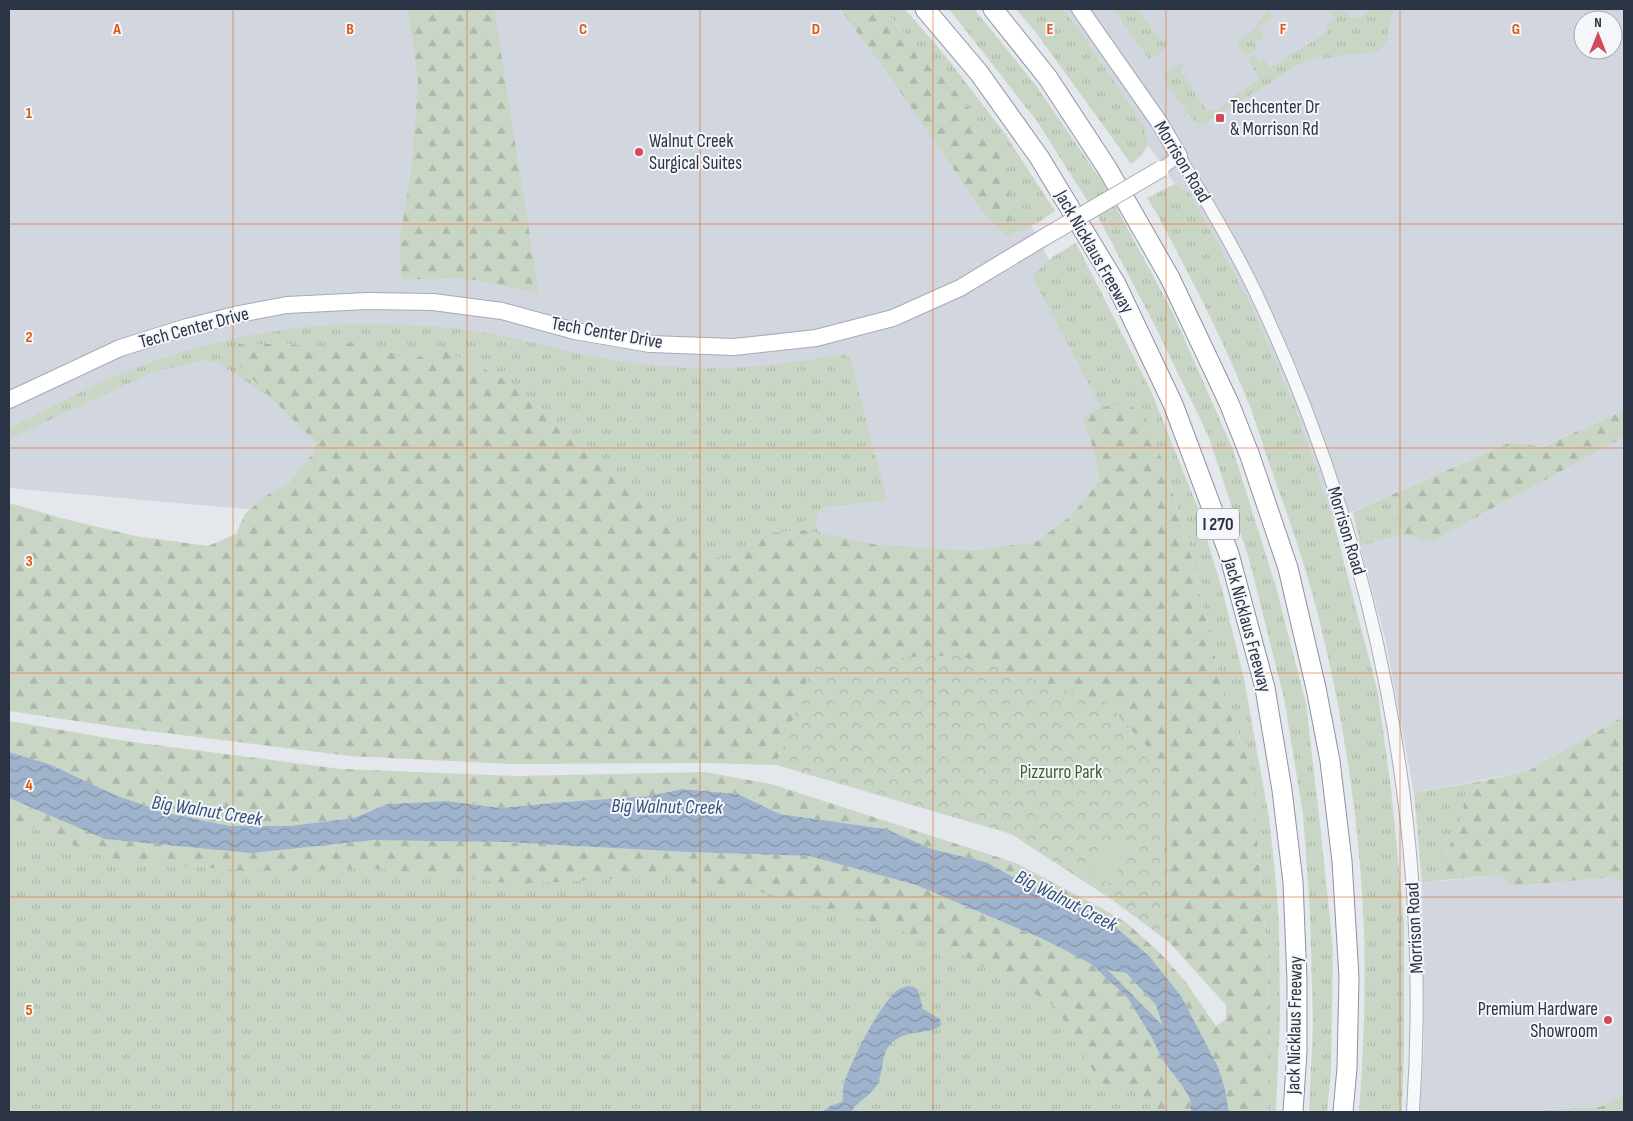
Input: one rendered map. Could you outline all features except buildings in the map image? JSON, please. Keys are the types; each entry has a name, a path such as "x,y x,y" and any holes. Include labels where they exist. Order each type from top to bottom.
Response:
{"highway":[{"name":"Jack Nicklaus Freeway","path":"925,9 979,74 1039,157 1116,284 1173,404 1229,554 1265,688 1282,790 1293,882 1297,980 1297,1051 1294,1112"},
{"name":"I 270","path":"993,9 1048,78 1107,168 1170,278 1229,403 1250,456 1288,568 1316,688 1328,752 1342,861 1350,977 1347,1068 1343,1112"}],"main road":[{"name":"Morrison Road","path":"1080,9 1159,122 1179,156"},
{"name":"Tech Center Drive","path":"9,400 120,348 195,325 287,305 367,301 433,302 502,312 575,330 650,344 734,347 816,338 893,318 960,288 1161,169"}],"street":[{"name":"Tech Center Drive","path":"1161,169 1179,156"},
{"name":"Morrison Road","path":"1179,156 1228,240 1286,362 1326,465 1346,524 1370,612 1387,687 1406,804 1414,898 1418,978 1417,1058 1413,1112"}],"shaded area":[{"path":"9,9 869,9 1003,172 1112,380 1180,592 9,488"},
{"path":"1062,9 1624,9 1624,410 1541,447 1511,442 1333,520 1297,412 1252,307 1190,193 1175,184 1148,145 1145,128 1078,28"},
{"path":"1624,437 1624,716 1528,771 1414,793 1385,637 1360,546 1402,534 1431,542"},
{"path":"1500,875 1511,886 1616,877 1624,886 1624,1095 1600,1107 1502,1112 1420,1112 1424,1046 1422,883"}],"green space":[{"path":"408,9 494,9 539,294 477,280 448,277 440,279 401,279 400,237 411,172 418,81"},
{"path":"840,9 883,9 958,94 999,150 1009,173 1010,225 1001,230 985,215 887,72"},
{"path":"883,9 905,9 943,53 1003,131 1055,211 1037,223 1008,236 1001,230 1010,225 1009,197 999,150 958,94"},
{"path":"949,9 974,9 1034,83 1102,181 1173,313 1233,450 1276,587 1306,704 1333,949 1331,1071 1327,1112 1309,1112 1313,1025 1310,912 1303,814 1284,698 1249,559 1208,435 1157,330 1101,222 1036,120"},
{"path":"1016,9 1062,9 1078,28 1145,128 1148,145 1141,156 1131,164 1037,34"},
{"path":"1113,9 1138,9 1161,41 1166,38 1169,41 1158,54 1149,59"},
{"path":"1268,9 1273,17 1258,27 1264,37 1254,43 1257,49 1246,56 1237,42 1253,31"},
{"path":"1328,9 1344,9 1351,19 1360,17 1372,9 1393,9 1387,41 1378,51 1372,53 1346,54 1324,59 1322,55 1296,66 1204,124 1195,122 1163,78 1166,73 1185,61 1186,65 1180,69 1207,112 1213,109 1216,110 1227,103 1229,99 1260,79 1247,59 1255,54 1260,61 1264,59 1270,68 1328,32 1325,25 1334,19"},
{"path":"1175,184 1190,193 1252,307 1297,412 1333,520 1378,693 1392,797 1404,924 1402,1112 1359,1112 1363,1054 1363,907 1354,808 1338,703 1323,634 1309,583 1294,533 1249,404 1206,308 1147,198"},
{"path":"1076,243 1151,391 1197,506 1222,589 1244,679 1269,818 1276,882 1279,928 1280,1016 1276,1112 1266,1112 1270,1034 1267,952 1251,769 1226,704 1187,538 1163,462 1127,404 1101,407 1032,276 1054,256"},
{"path":"348,324 415,325 464,330 500,335 615,360 687,368 766,365 845,353 847,358 850,357 887,500 824,507 818,513 816,527 821,534 803,530 762,534 728,565 610,470 555,420 499,376 441,349 410,360 358,340 331,350 289,344 238,364 274,400 218,363 205,360 151,373 9,439 9,428 77,394 141,366 185,351 276,331"},
{"path":"358,340 410,360 441,349 499,376 555,420 610,470 728,565 762,534 803,530 878,545 974,551 1036,542 1072,515 1100,480 1091,441 1082,418 1101,407 1127,404 1144,414 1163,462 1187,538 1226,704 1251,769 1267,952 1270,1034 1266,1112 1229,1112 1225,1089 1121,932 1102,915 1032,887 986,862 932,849 886,829 780,814 738,794 682,789 650,796 501,808 447,801 387,804 354,818 289,826 230,826 167,813 115,795 9,752 9,721 132,742 341,769 518,776 705,772 771,784 1016,863 1127,923 1161,954 1185,981 1216,1026 1226,1019 1226,1005 1170,943 1162,764 815,662 776,765 709,763 511,764 350,756 117,727 9,711 9,503 135,536 208,546 236,534 245,514 266,496 289,483 315,451 315,442 238,364 238,344 289,344 331,350"},
{"path":"1624,410 1624,437 1431,542 1402,534 1391,495 1511,442 1542,447"},
{"path":"1391,495 1402,534 1360,546 1353,512"},
{"name":"Pizzurro Park","path":"957,655 1107,703 1163,764 1170,943 1111,899 1011,834 776,765 814,662"},
{"path":"1624,716 1624,886 1616,877 1511,886 1500,875 1443,880 1443,856 1460,828 1465,796 1487,780 1528,771"},
{"path":"1487,780 1465,796 1460,828 1443,856 1443,880 1422,883 1414,793"},
{"path":"9,798 105,839 251,853 373,840 504,842 686,852 809,856 916,885 1045,940 1091,964 1127,997 1163,1060 1190,1099 1191,1112 1151,1112 1150,1104 1129,1088 1111,1088 1099,1081 1056,1007 1041,997 1028,991 1016,989 973,960 933,941 826,908 743,888 650,877 517,884 371,868 244,871 117,859 92,853 9,818"},
{"path":"9,810 688,856 1162,1004 1195,1112 9,1112"},
{"path":"1108,840 1129,851 1111,884 1090,873"},
{"path":"1107,969 1126,973 1156,1005 1163,1028"},
{"path":"1624,1095 1624,1112 1502,1112 1600,1107"}],"water":[{"name":"Big Walnut Creek","path":"9,752 49,764 115,795 167,813 230,826 289,826 354,818 387,804 447,801 501,808 650,796 682,789 738,794 780,814 886,829 932,849 986,862 1032,887 1102,915 1149,956 1181,996 1218,1067 1225,1089 1229,1112 1191,1112 1190,1099 1163,1060 1127,997 1091,964 1045,940 916,885 809,856 686,852 504,842 373,840 251,853 105,839 9,798","holes":["1108,970 1126,973 1156,1005 1163,1026"]},
{"path":"908,986 918,990 923,1009 940,1019 941,1025 933,1030 902,1036 892,1043 885,1052 877,1085 851,1112 822,1112 830,1106 842,1102 843,1086 847,1074 876,1017 893,994 901,988"}],"place":[{"name":"Techcenter Dr & Morrison Rd","path":"1220,118"},
{"name":"Walnut Creek Surgical Suites","path":"639,152"},
{"name":"Premium Hardware Showroom","path":"1608,1020"}]}
